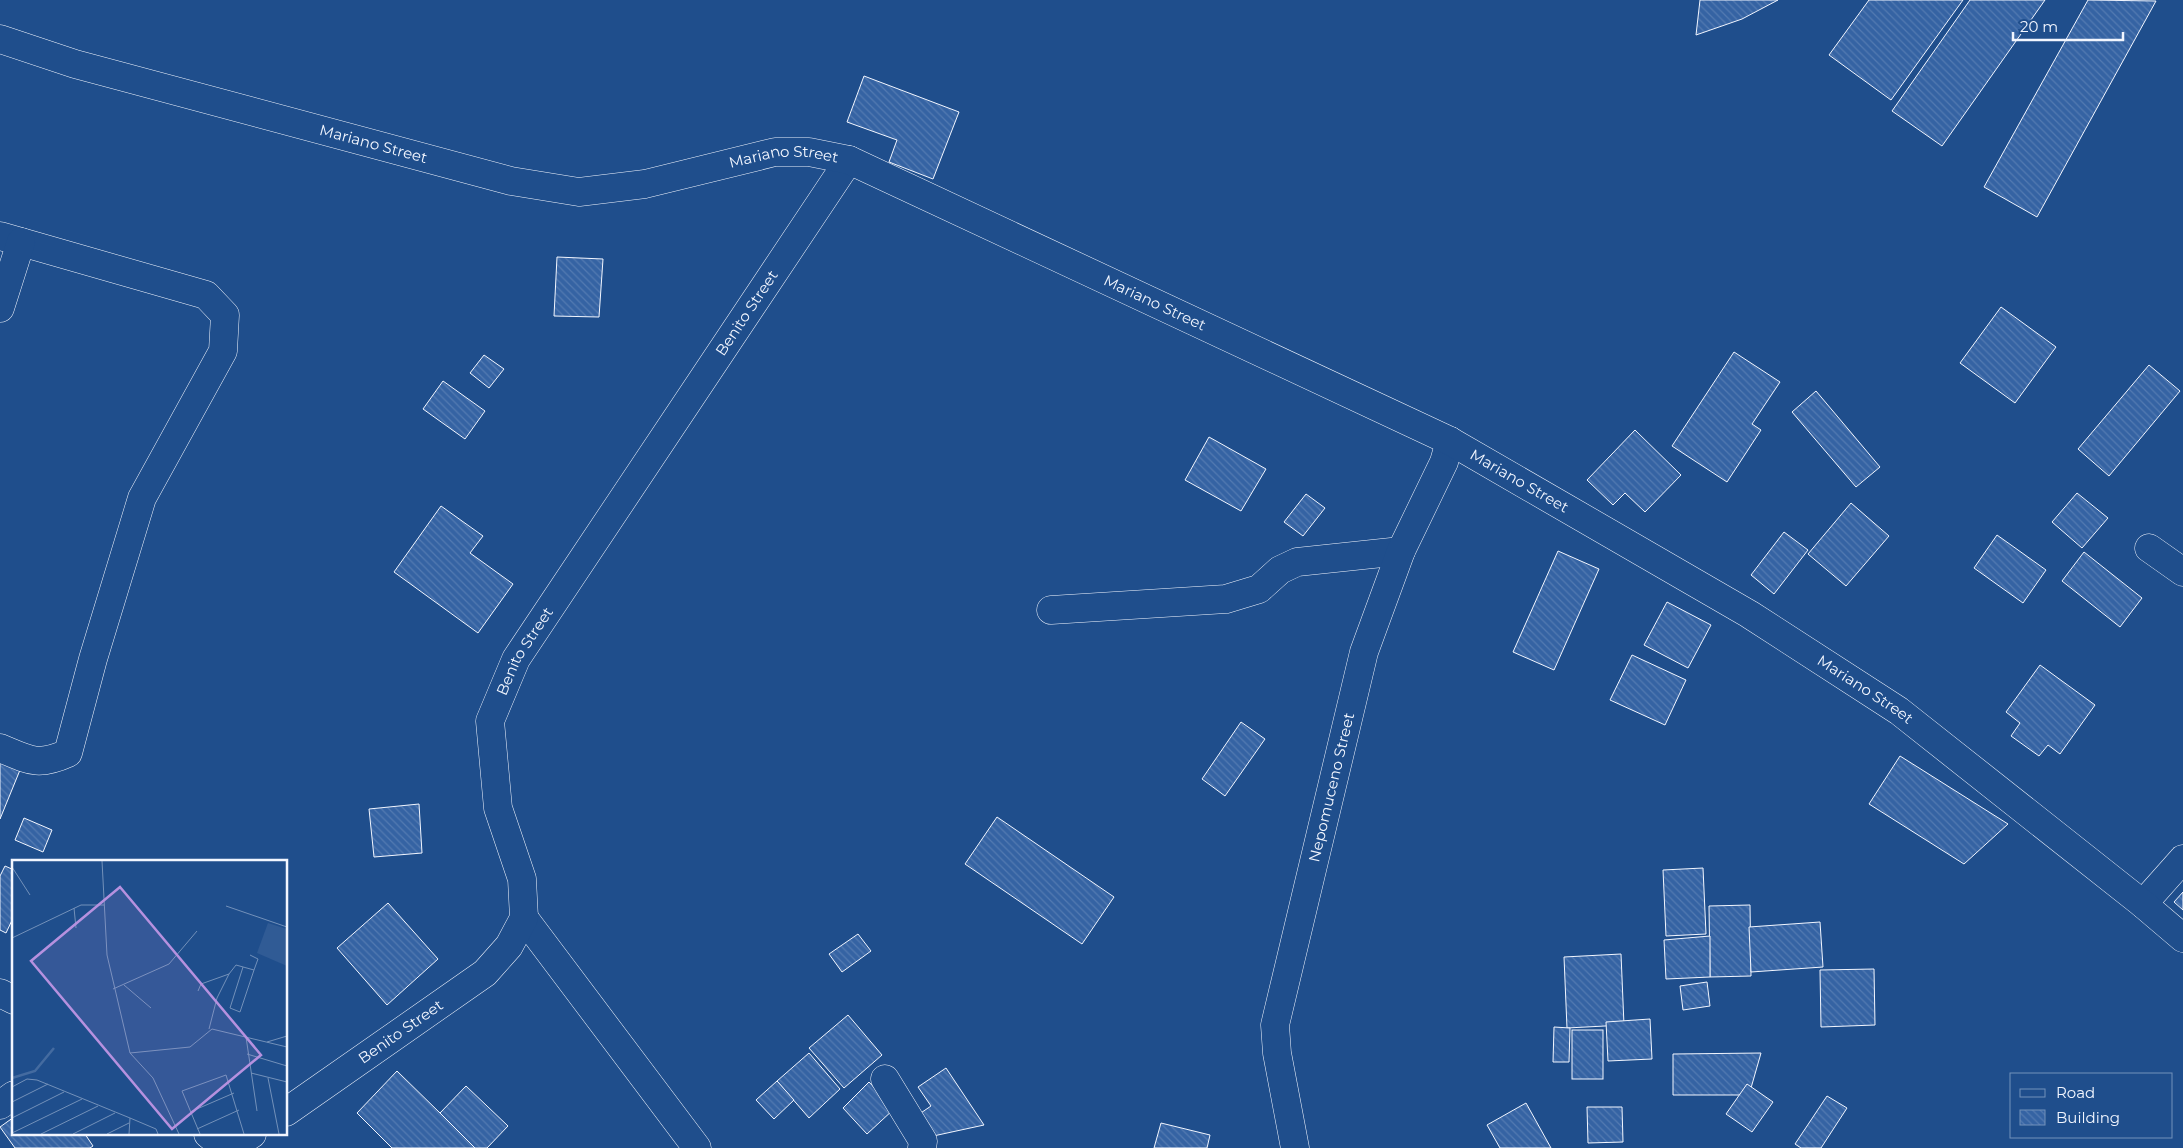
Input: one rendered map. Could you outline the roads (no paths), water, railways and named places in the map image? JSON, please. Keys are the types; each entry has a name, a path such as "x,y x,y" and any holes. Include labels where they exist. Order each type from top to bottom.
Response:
{"street":[{"name":"Mariano Street","path":"0,39 75,64 510,181 579,192 644,184 775,152 809,152 849,160 1450,441 1749,614 1899,711 2144,904 2183,938"},
{"name":"Benito Street","path":"288,1111 485,973 509,946 524,918 522,879 498,808 490,721 516,658 849,160"},
{"path":"0,308 10,239 206,295 225,315 223,351 142,498 120,576 93,659 68,753 51,760 33,762 0,748"},
{"name":"Nepomuceno Street","path":"1295,1148 1277,1054 1275,1025 1364,652 1401,550 1444,462 1450,441"},
{"path":"2150,548 2183,572"},
{"path":"1051,610 1226,599 1259,588 1280,570 1297,562 1401,550"},
{"path":"2144,904 2183,859"},
{"path":"524,918 698,1148"},
{"path":"0,993 12,999"},
{"path":"885,1078 923,1140 922,1148"},
{"path":"0,1104 12,1096"},
{"path":"210,1136 225,1148"},
{"path":"230,1148 249,1136"}]}
